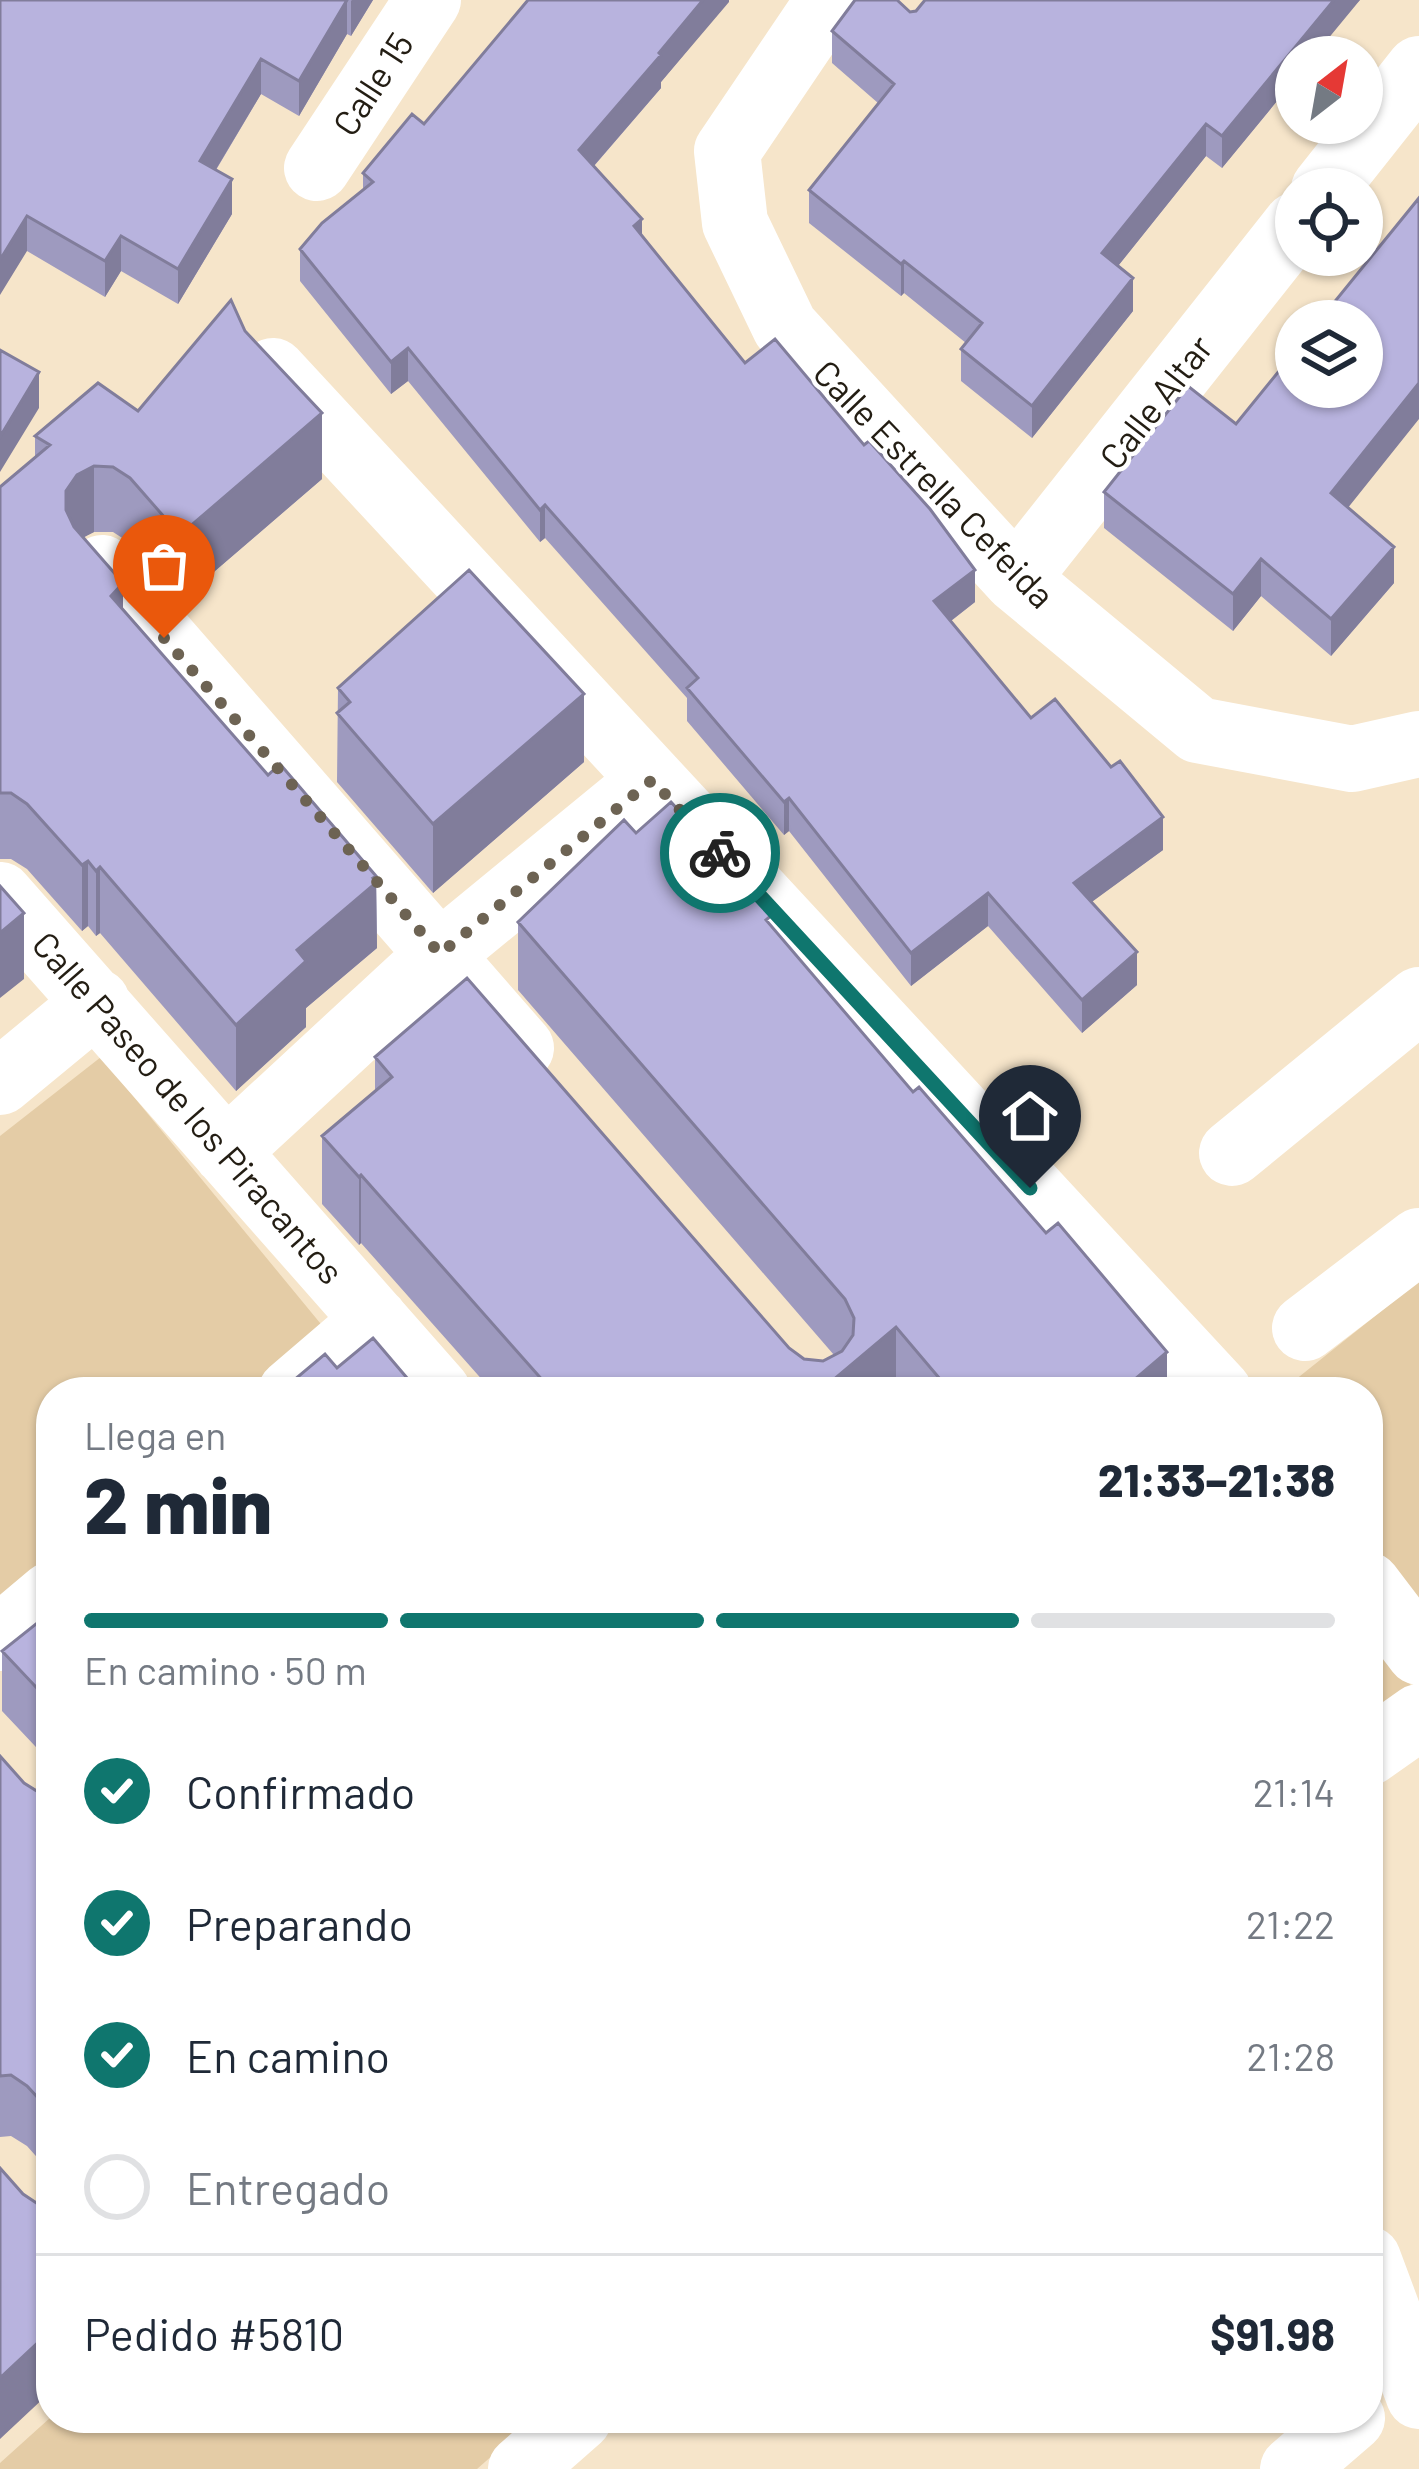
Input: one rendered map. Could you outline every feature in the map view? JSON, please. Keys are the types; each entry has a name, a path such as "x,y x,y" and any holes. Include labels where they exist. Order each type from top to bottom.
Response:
{"street":[{"name":"Calle 15","path":"317,168 428,0"},
{"name":"Calle Estrella Cefeida","path":"829,0 727,152 735,223 785,327 1016,579 1198,730 1352,759 1419,744"},
{"path":"1341,168 1419,69"},
{"name":"Calle Altar","path":"1016,579 1275,252"},
{"path":"274,371 1205,1377"},
{"path":"102,568 561,1094"},
{"path":"226,1152 440,954 652,780"},
{"name":"Calle Paseo de los Piracantos","path":"0,895 425,1377"},
{"path":"1232,1153 1419,1000"},
{"path":"0,1082 97,1002"},
{"path":"1304,1328 1419,1240"},
{"path":"308,1377 375,1320"},
{"path":"1383,1605 1419,1652"},
{"path":"0,1637 36,1607"},
{"path":"1383,1742 1419,1717"},
{"path":"1383,2322 1399,2390"},
{"path":"521,2469 562,2433"},
{"path":"1293,2469 1335,2433"}],"shaded area":[{"path":"101,1057 325,1329 267,1377 36,1377 36,1570 0,1600 0,1136"},
{"path":"1419,1281 1419,1613 1383,1565 1383,1377 1299,1377"},
{"path":"1383,1649 1416,1692 1383,1715"},
{"path":"36,2431 518,2433 477,2469 0,2469 0,2463"}],"building":[{"path":"0,0 347,0 299,81 261,59 200,161 232,179 178,269 121,236 105,261 27,216 0,260"},
{"path":"528,0 703,0 579,150 642,219 634,226 745,363 775,339 864,445 869,441 930,509 975,570 934,601 1031,718 1055,699 1111,767 1120,761 1163,817 1074,883 1137,952 1082,1000 988,893 911,953 789,798 784,802 687,688 698,678 545,505 540,510 408,348 391,362 300,249 322,223 373,182 363,173 412,114 424,124"},
{"path":"855,0 897,0 910,12 925,0 1334,0 1304,36 1275,36 1275,72 1222,136 1206,124 1102,253 1133,278 1032,406 961,349 982,323 809,190 894,84 832,31"},
{"path":"1419,198 1419,383 1331,493 1394,547 1331,619 1261,559 1233,594 1104,492 1188,386 1236,424 1275,376 1275,408 1383,408 1383,300 1336,300 1356,276 1383,276 1383,242"},
{"path":"231,300 245,331 322,413 180,535 130,478 113,467 94,466 77,475 66,491 66,510 74,527 123,583 111,596 268,775 280,764 376,876 377,882 297,950 306,961 236,1025 100,867 96,871 88,861 82,865 27,804 11,793 0,793 0,487 50,445 35,436 98,383 138,411"},
{"path":"0,350 39,372 0,437"},
{"path":"469,570 584,694 433,824 337,713 350,702 338,688"},
{"path":"671,802 773,914 766,920 913,1092 919,1087 1046,1233 1058,1223 1167,1352 1138,1377 938,1377 896,1327 837,1377 540,1377 322,1136 392,1077 375,1057 467,978 789,1348 804,1359 823,1361 842,1351 853,1335 854,1318 845,1299 518,922 624,820 636,833"},
{"path":"0,886 24,913 0,933"},
{"path":"373,1338 406,1377 298,1377 325,1354 337,1368"},
{"path":"36,1624 36,1687 2,1651"},
{"path":"0,1756 36,1790 36,2096 11,2075 0,2076"},
{"path":"0,2168 36,2203 36,2344 0,2378"}],"way so far":[{"path":"164,638 440,954 652,780 720,853"}],"route":[{"path":"720,853 1030,1188"}]}
